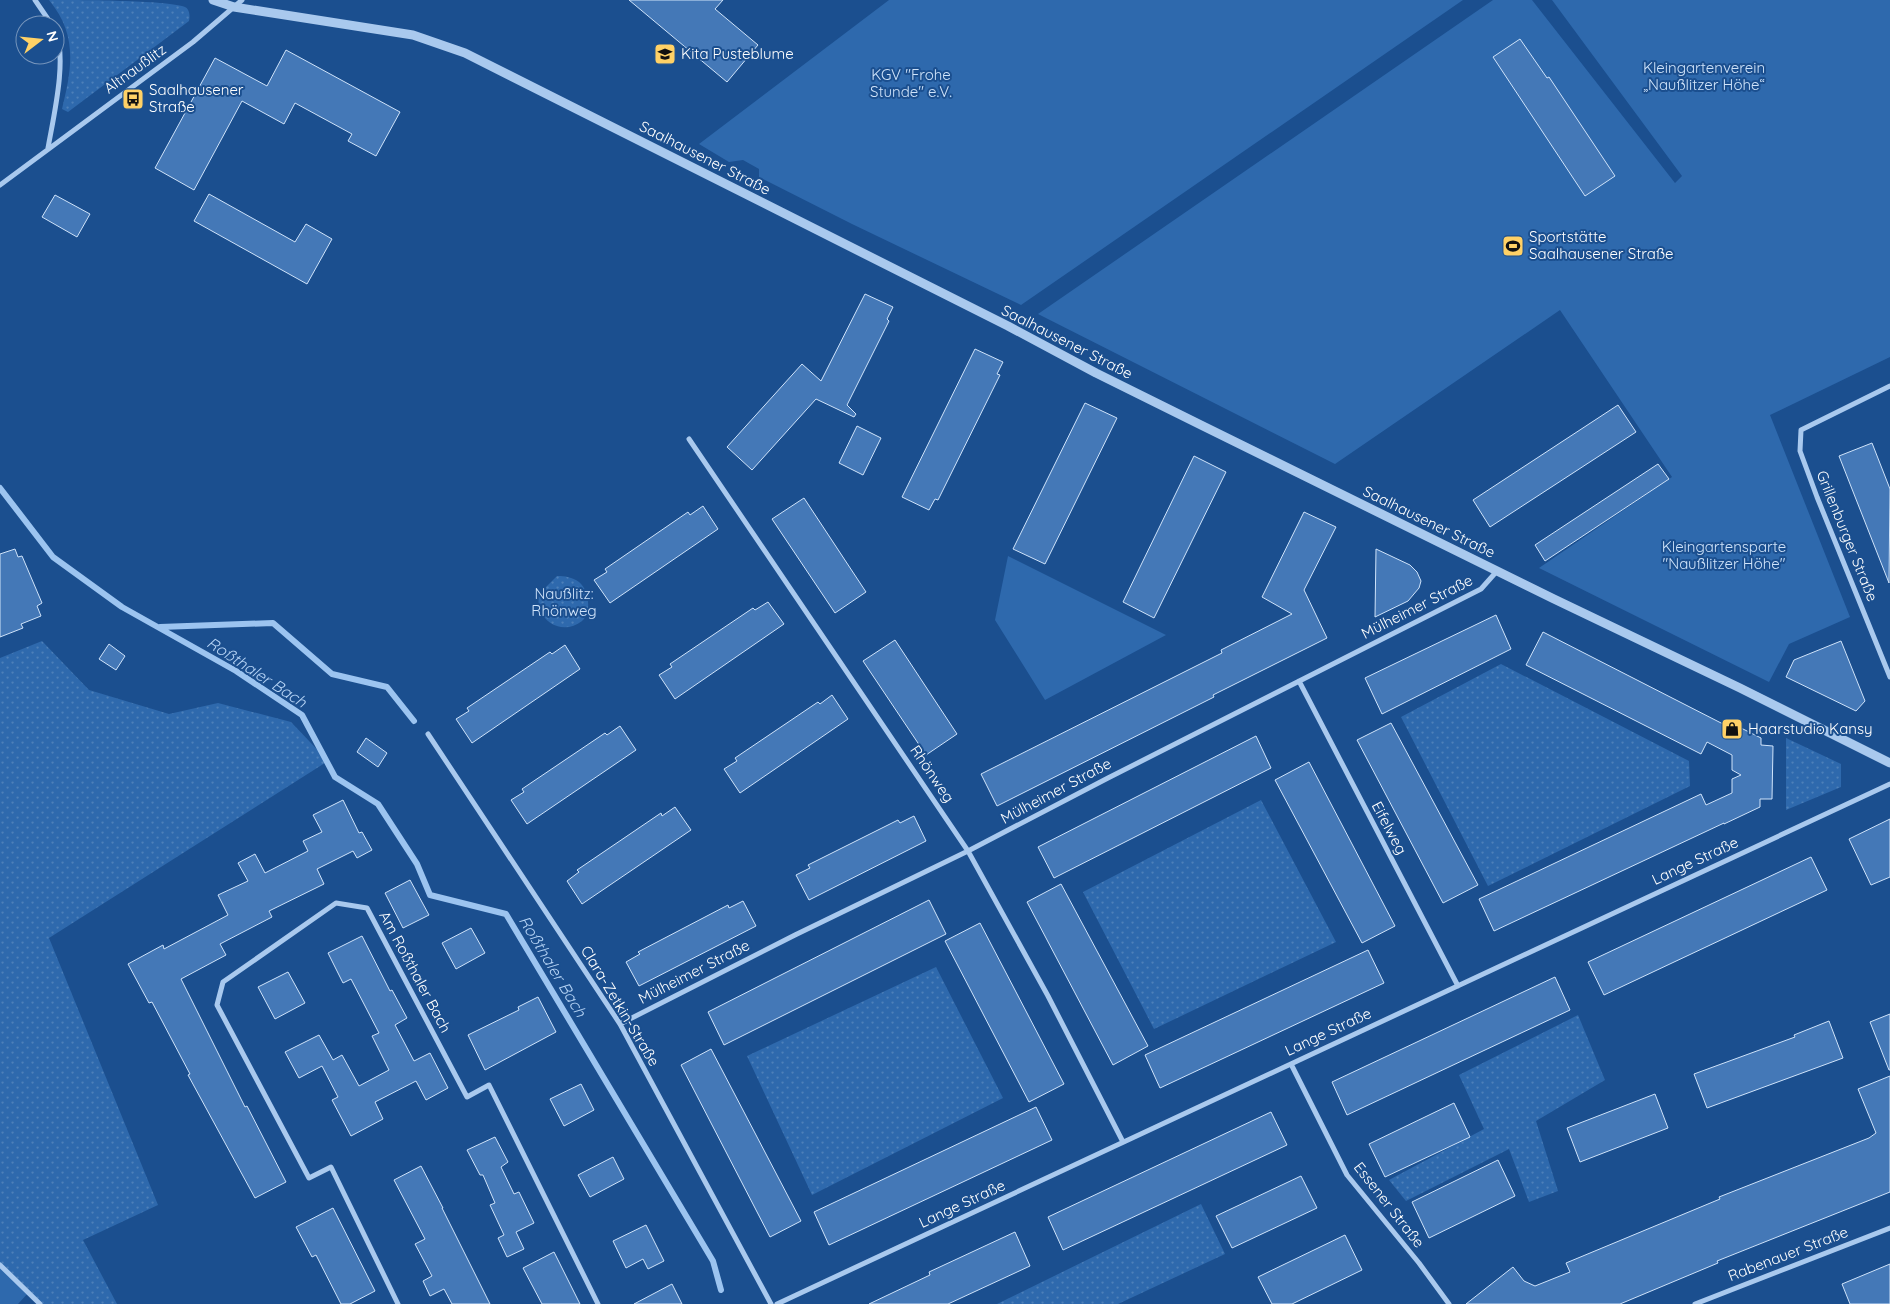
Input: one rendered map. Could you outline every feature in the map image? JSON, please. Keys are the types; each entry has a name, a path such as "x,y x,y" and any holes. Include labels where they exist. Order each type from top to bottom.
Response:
{"street":[{"path":"35,0 45,15"},
{"name":"Saalhausener Straße","path":"213,0 234,8 412,36 465,53 1008,326 1096,373 1890,763"},
{"name":"Altnaußlitz","path":"0,185 192,42 242,0"},
{"path":"48,148 60,65"},
{"name":"Grillenburger Straße","path":"1890,386 1801,430 1800,451 1890,677"},
{"name":"Rhönweg","path":"689,439 968,851 1048,996 1123,1142"},
{"name":"Mülheimer Straße","path":"620,1024 795,935 968,851 1481,589 1497,571"},
{"name":"Eifelweg","path":"1299,681 1458,986"},
{"name":"Clara-Zetkin-Straße","path":"428,734 620,1024 771,1304"},
{"name":"Lange Straße","path":"777,1304 1890,784"},
{"name":"Am Roßthaler Bach","path":"398,1304 331,1167 309,1178 217,1005 223,982 336,903 367,908 466,1097 489,1085 598,1304"},
{"name":"Essener Straße","path":"1292,1064 1347,1175 1419,1263 1449,1304"},
{"name":"Rabenauer Straße","path":"1695,1304 1890,1228"},
{"path":"0,1265 40,1304"}],"green space":[{"path":"49,0 160,3 187,8 189,21 68,112 62,109 70,66 70,52 65,15 59,15"},
{"name":"KGV \"Frohe Stunde\" e.V.","path":"889,0 1463,0 1021,305 759,177 759,169 743,160 729,162 699,144"},
{"name":"Sportstätte Saalhausener Straße","path":"1493,0 1532,0 1675,183 1682,176 1552,0 1890,0 1890,357 1770,415 1850,617 1789,644 1769,682 1539,568 1672,477 1560,310 1335,464 1038,314"},
{"path":"1008,556 1166,635 1045,700 995,620"},
{"name":"Naußlitz: Rhönweg","path":"557,576 568,577 579,582 587,595 588,607 585,617 576,625 570,627 558,626 547,621 539,608 538,595"},
{"path":"42,641 89,690 169,714 218,703 291,722 328,761 49,938 158,1205 83,1240 117,1304 40,1304 0,1265 0,658"},
{"path":"1501,664 1689,761 1690,786 1488,886 1401,717"},
{"path":"1786,738 1841,764 1841,787 1786,810"},
{"path":"1261,800 1336,942 1154,1029 1083,892"},
{"path":"936,967 1003,1098 812,1195 747,1056"},
{"path":"1578,1015 1605,1080 1536,1121 1558,1191 1529,1202 1509,1149 1406,1201 1389,1180 1484,1129 1459,1075"},
{"path":"1201,1204 1225,1254 1118,1304 997,1304"},
{"path":"0,1265 29,1292 18,1304 0,1304"}],"building":[{"path":"629,0 723,0 715,9 758,45 727,82"},
{"path":"1520,39 1547,78 1549,77 1615,176 1585,196 1493,57"},
{"path":"286,50 400,112 376,156 348,141 352,134 295,103 284,124 242,101 194,190 155,168 215,58 267,86"},
{"path":"209,194 295,242 306,224 332,239 307,284 194,221"},
{"path":"55,195 90,214 77,237 42,217"},
{"path":"865,294 893,307 887,319 889,321 847,405 856,414 854,417 816,399 752,470 727,447 802,364 821,381"},
{"path":"975,349 1003,362 997,374 1000,375 938,500 935,499 929,510 902,497"},
{"path":"1085,403 1117,418 1045,564 1013,549"},
{"path":"1618,405 1636,432 1490,527 1473,500"},
{"path":"857,426 881,438 863,475 839,463"},
{"path":"1872,443 1890,489 1889,583 1839,456"},
{"path":"1194,456 1226,472 1154,618 1123,602"},
{"path":"1658,464 1669,479 1545,561 1535,545"},
{"path":"804,498 866,592 835,613 772,519"},
{"path":"703,506 718,529 610,603 594,580 607,572 605,569 688,512 690,515"},
{"path":"1304,512 1336,527 1304,590 1327,638 997,806 981,774 1222,653 1221,650 1292,614 1262,597"},
{"path":"15,549 18,557 22,556 42,603 37,606 41,616 21,624 23,628 0,637 0,554"},
{"path":"1376,549 1410,565 1417,572 1421,581 1419,588 1408,601 1375,617"},
{"path":"768,602 784,624 675,699 659,675 672,667 670,664 753,608 755,610"},
{"path":"1496,615 1511,649 1382,714 1365,678"},
{"path":"1543,632 1723,724 1725,720 1761,738 1761,745 1773,746 1772,799 1760,799 1760,807 1494,931 1479,899 1701,794 1706,805 1732,793 1732,779 1741,775 1732,770 1732,755 1707,742 1701,754 1526,665"},
{"path":"895,640 957,734 926,755 863,661"},
{"path":"1841,641 1865,701 1856,711 1786,677 1794,660"},
{"path":"109,644 125,656 116,670 99,659"},
{"path":"565,645 580,669 472,743 456,719 469,711 467,708 550,652 552,654"},
{"path":"832,695 848,719 740,793 724,769 737,761 735,758 818,702 820,704"},
{"path":"1391,723 1478,885 1443,903 1357,740"},
{"path":"620,726 636,750 527,824 511,800 524,792 522,789 605,733 607,735"},
{"path":"1256,736 1271,768 1054,878 1038,847"},
{"path":"366,738 387,753 378,767 357,752"},
{"path":"1309,762 1395,926 1362,943 1275,780"},
{"path":"343,800 359,833 362,832 372,850 357,858 353,851 317,869 324,884 269,911 272,917 220,944 226,955 181,979 245,1107 247,1106 286,1182 255,1198 188,1075 190,1074 152,1002 149,1003 128,964 163,945 164,949 228,915 218,895 248,881 238,863 255,854 265,873 308,851 303,841 322,832 313,815"},
{"path":"675,807 691,830 582,904 567,881 579,872 577,870 661,813 662,816"},
{"path":"914,816 926,841 809,900 796,875 810,868 808,865 898,820 900,823"},
{"path":"1890,819 1890,877 1871,885 1849,839"},
{"path":"1811,857 1827,890 1604,995 1588,962"},
{"path":"410,880 429,915 403,928 385,893"},
{"path":"1061,884 1148,1046 1113,1065 1027,902"},
{"path":"929,900 946,934 724,1045 708,1012"},
{"path":"743,901 756,926 639,986 626,962 640,954 638,952 728,905 729,908"},
{"path":"980,923 1064,1084 1029,1102 945,941"},
{"path":"471,928 485,953 456,969 442,943"},
{"path":"362,936 390,991 392,990 407,1018 395,1025 414,1061 430,1053 448,1088 426,1100 416,1081 375,1102 383,1119 351,1136 332,1100 338,1097 322,1066 299,1078 285,1052 319,1035 333,1060 342,1055 359,1086 389,1070 372,1036 379,1033 351,979 343,983 328,953"},
{"path":"1368,950 1384,983 1160,1088 1145,1055"},
{"path":"288,972 305,1003 275,1019 258,987"},
{"path":"1555,977 1570,1010 1347,1115 1332,1082"},
{"path":"538,997 556,1032 485,1070 468,1035 519,1010 518,1007"},
{"path":"1890,1014 1890,1070 1889,1070 1870,1022"},
{"path":"1829,1021 1843,1058 1707,1108 1694,1074 1795,1037 1794,1035"},
{"path":"711,1049 801,1221 770,1237 681,1065"},
{"path":"1890,1076 1890,1192 1717,1261 1718,1263 1620,1304 1466,1304 1513,1267 1524,1281 1535,1286 1570,1272 1566,1263 1720,1199 1719,1197 1869,1138 1876,1133 1858,1089"},
{"path":"581,1084 594,1110 564,1126 550,1099"},
{"path":"1655,1094 1668,1128 1580,1162 1567,1128"},
{"path":"1454,1103 1470,1137 1385,1177 1369,1144"},
{"path":"1036,1107 1052,1140 829,1245 814,1212"},
{"path":"1271,1112 1287,1145 1063,1250 1048,1217"},
{"path":"495,1137 508,1162 501,1167 514,1194 519,1192 534,1223 516,1232 524,1249 507,1257 498,1238 504,1235 490,1205 495,1203 483,1175 480,1175 467,1150"},
{"path":"613,1157 624,1179 590,1197 578,1175"},
{"path":"1498,1160 1515,1196 1429,1238 1412,1202"},
{"path":"421,1166 490,1304 452,1304 444,1289 430,1296 423,1281 432,1276 415,1244 425,1239 394,1180"},
{"path":"1301,1176 1317,1208 1232,1248 1216,1216"},
{"path":"333,1208 375,1291 350,1304 341,1304 316,1255 312,1257 296,1227"},
{"path":"646,1225 664,1261 648,1269 643,1259 626,1268 613,1241"},
{"path":"1015,1232 1030,1266 948,1304 869,1304 930,1275 929,1272"},
{"path":"1345,1235 1362,1270 1292,1304 1272,1304 1258,1277"},
{"path":"554,1252 580,1304 542,1304 523,1268"},
{"path":"1890,1264 1890,1304 1850,1304 1842,1284"},
{"path":"672,1284 682,1304 634,1304"}],"waterway":[{"name":"Roßthaler Bach","path":"0,488 53,557 122,607 236,671 302,715 335,777 378,804 417,864 430,895 506,914 713,1261 721,1290"},
{"path":"160,627 273,623 332,674 387,687 414,721"}],"place":[{"name":"Kita Pusteblume","path":"665,54"},
{"name":"Saalhausener Straße","path":"133,99"},
{"name":"Sportstätte Saalhausener Straße","path":"1513,246"},
{"name":"Haarstudio Kansy","path":"1732,729"}],"park label":[{"name":"Kleingartenverein „Naußlitzer Höhe“","path":"1704,76"},
{"name":"Kleingartensparte \"Naußlitzer Höhe\"","path":"1724,556"}]}
